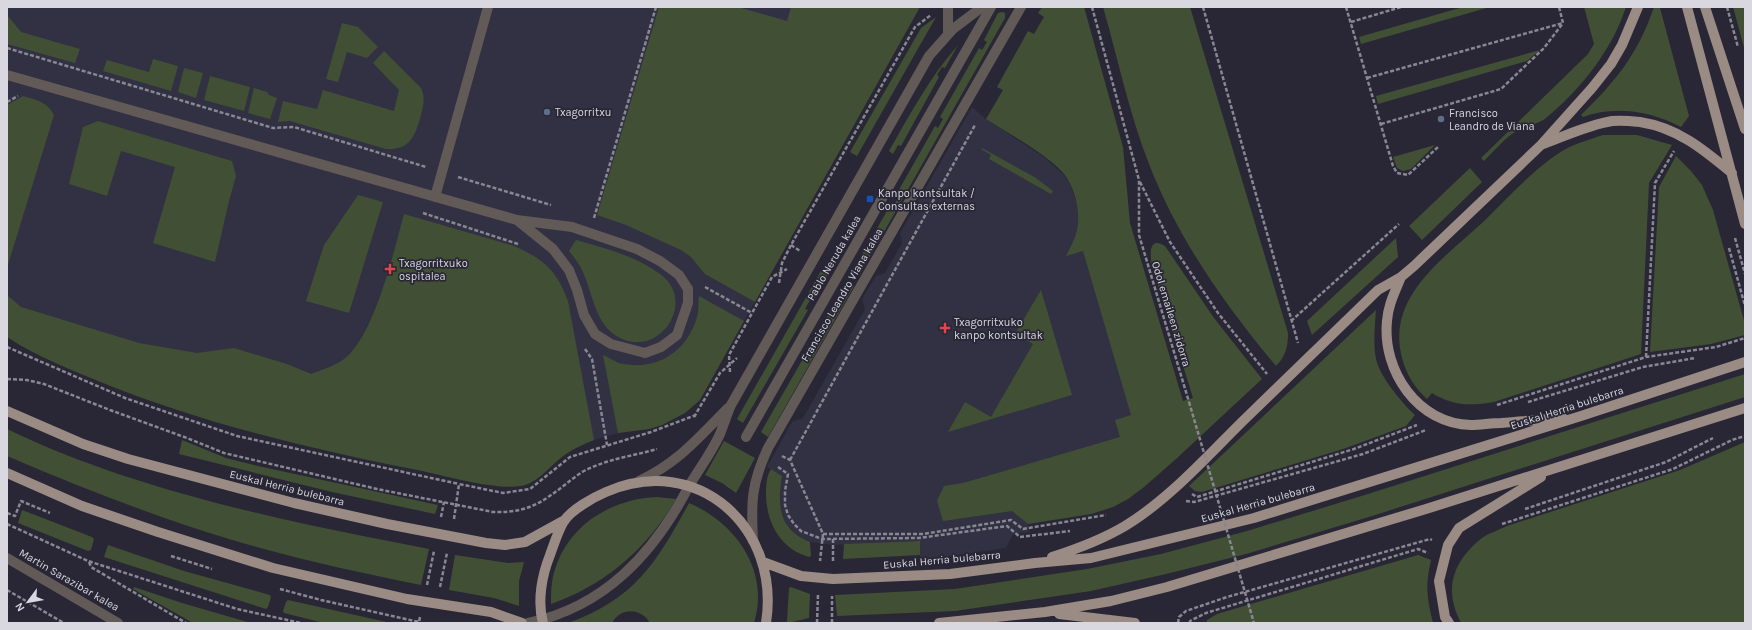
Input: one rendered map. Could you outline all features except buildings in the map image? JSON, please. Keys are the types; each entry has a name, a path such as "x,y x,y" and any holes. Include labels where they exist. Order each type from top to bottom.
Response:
{"main road":[{"path":"1035,563 1073,551 1124,526 1141,515 1177,484 1378,290 1401,278 1541,145 1611,64 1622,45 1638,7"},
{"path":"1687,7 1745,224"},
{"path":"1705,7 1745,129"},
{"path":"1541,145 1578,130 1613,121 1630,121 1657,125 1682,136 1732,173"},
{"path":"1401,278 1390,303 1387,321 1388,352 1398,380 1408,394 1419,405 1436,416 1451,422 1470,425 1581,416"},
{"name":"Euskal Herria bulebarra","path":"763,562 801,576 833,579 950,574 1035,563 1092,558 1247,520 1581,416 1745,362"},
{"path":"939,623 1045,612 1111,602 1266,559 1745,408"},
{"name":"Euskal Herria bulebarra","path":"7,410 83,444 128,459 286,501 387,524 486,543 505,545 525,542 565,520 579,508 599,495 620,486 639,481 674,483 689,487 709,494 729,508 742,522 753,541 763,562 769,591 766,623"},
{"path":"1449,623 1445,617 1439,581 1448,545 1459,528 1552,470"},
{"path":"7,473 82,506 158,532 273,568 407,600 491,612 522,623"},
{"path":"543,622 541,599 543,579 547,562 565,520"},
{"path":"1045,612 1135,623"}],"street":[{"path":"434,197 488,7"},
{"path":"948,7 948,33"},
{"name":"Pablo Neruda kalea","path":"730,405 929,56 948,33 968,16 982,7"},
{"name":"Pablo Neruda kalea","path":"746,437 991,7"},
{"name":"Francisco Leandro Viana kalea","path":"753,541 751,506 754,486 763,458 1021,7"},
{"path":"7,75 517,220 572,226 637,249 660,261 679,275 688,289 688,303 677,335 661,347 645,353 611,344 595,334 584,315 577,290 569,270 553,249 517,220"},
{"path":"639,481 668,466 689,448 730,405"},
{"path":"528,623 543,622 584,603 599,594 638,561 658,538 682,501 720,434 730,405"},
{"name":"Martin Sarazibar kalea","path":"7,558 118,623"}],"path":[{"path":"594,218 656,7"},
{"name":"Odol emaileen zidorra","path":"1092,7 1138,178 1139,235 1254,623"},
{"path":"1203,7 1300,350"},
{"path":"1346,7 1393,166 1397,172 1408,176 1438,147"},
{"path":"1350,22 1401,7"},
{"path":"1559,7 1563,23"},
{"path":"1727,7 1739,50"},
{"path":"779,285 782,263 791,245 915,27 934,13"},
{"path":"1367,78 1563,23"},
{"path":"1381,124 1501,89 1544,48 1563,23"},
{"path":"7,48 272,128 294,127 557,207"},
{"path":"7,102 22,94"},
{"path":"790,460 970,137 978,118"},
{"path":"1646,357 1654,183 1675,151"},
{"path":"1138,178 1170,242 1218,313 1270,377"},
{"path":"416,211 525,246"},
{"path":"586,216 600,220"},
{"path":"1291,321 1399,224"},
{"path":"1738,246 1745,274"},
{"path":"1729,248 1745,306"},
{"path":"796,256 800,250"},
{"path":"726,378 730,372 729,355 772,277 789,268"},
{"path":"705,286 752,313"},
{"path":"1491,406 1646,357 1716,347 1745,338"},
{"path":"7,347 125,398 237,436 459,484"},
{"path":"583,347 592,359 607,445"},
{"path":"708,428 701,424 693,425 694,415 720,373 738,357"},
{"path":"1523,404 1643,367 1699,358"},
{"path":"7,379 28,380 44,384 224,453 376,488 493,512 507,512 533,506 594,466 664,446"},
{"path":"1177,484 1182,489 1197,497 1354,448 1419,424 1427,411"},
{"path":"1168,492 1179,501 1194,502 1363,454 1426,429 1436,416"},
{"path":"1501,524 1673,468 1732,440 1745,436"},
{"path":"763,458 770,461 788,474 785,491 785,505 788,515 794,524 802,531 822,539 919,538 1007,526 1020,537 1072,530"},
{"path":"823,534 923,534 1011,520 1023,529 1105,516 1111,513"},
{"path":"8,526 88,561 237,609 301,623"},
{"path":"1190,623 1190,621 1206,613 1418,549 1444,558"},
{"path":"88,561 92,568 186,623"},
{"path":"7,590 64,623"},
{"path":"276,623 280,618"}],"shaded area":[{"name":"Txagorritxuko ospitalea","path":"7,7 920,7 700,400 685,413 662,425 649,429 618,433 594,440 565,454 530,483 521,486 503,487 360,459 214,422 145,399 84,375 7,337"},
{"path":"972,107 986,119 1044,157 1064,175 1070,184 1097,258 1156,476 1128,499 1113,507 1091,514 1028,524 1029,532 1013,534 1006,548 920,560 920,541 833,545 810,542 797,535 782,517 780,508 780,490 782,476 767,467 792,422 803,418 865,309 862,299 876,276 885,273 902,243 900,233"}],"green space":[{"path":"659,7 738,7 787,21 791,7 920,7 755,302 705,274 691,257 681,250 626,225 597,215"},
{"path":"1042,7 1084,7 1123,147 1130,223 1183,401 1193,398 1152,266 1151,248 1156,243 1165,246 1214,318 1262,379 1144,487 1128,499 1113,507 1091,514 1028,524 1012,511 943,521 937,501 944,486 963,483 1120,437 1115,420 1131,415 1083,251 1066,256 1075,237 1078,223 1078,208 1071,186 1064,174 1048,159 986,119 1003,90 997,87 1028,31 1034,34 1044,17 1038,13"},
{"path":"1103,7 1190,7 1288,333 1286,351 1276,366 1221,295 1188,245 1174,219 1149,164 1135,125"},
{"path":"1463,7 1490,7 1361,44 1359,37"},
{"path":"1584,7 1626,7 1613,38 1594,68 1583,81 1559,107 1546,118 1511,135 1484,161 1481,158 1588,54 1594,44"},
{"path":"1654,7 1660,8 1689,116 1681,127 1658,117 1633,112 1607,111 1583,117 1581,115 1625,66 1641,39"},
{"path":"1733,7 1745,7 1745,51"},
{"path":"998,13 1005,13 1005,18 859,276 852,272 891,204 894,205 899,197 896,195 935,126 938,128 943,119 940,117 979,48 982,50 987,42 984,40"},
{"path":"7,15 21,32 80,49 75,63 7,44"},
{"path":"936,17 857,156 850,152 921,28"},
{"path":"342,23 358,27 378,47 367,58 347,52 338,82 326,79"},
{"path":"958,45 945,68 942,67 937,75 939,77 901,146 898,145 893,154 889,151 929,83"},
{"path":"1540,50 1527,61 1378,104 1376,96"},
{"path":"384,51 421,88 423,92 424,103 420,119 413,137 405,145 394,149 386,149 290,121 278,122 283,101 317,109 323,90 394,111 399,90 373,63"},
{"path":"153,59 178,66 171,91 103,71 107,60 149,72"},
{"path":"184,68 203,73 196,98 178,92"},
{"path":"210,76 250,87 244,111 204,100"},
{"path":"254,88 267,92 269,95 277,98 270,119 248,113"},
{"path":"23,96 45,104 54,115 7,268 7,105"},
{"path":"98,121 232,161 236,176 215,262 153,243 175,167 121,151 107,196 69,184 83,127"},
{"path":"1603,135 1637,135 1672,145 1649,183 1641,354 1494,402 1477,404 1455,403 1432,393 1427,399 1419,390 1406,370 1402,358 1399,336 1402,316 1410,298 1421,281 1435,265 1550,159 1574,145"},
{"path":"1435,145 1411,169 1403,171 1397,168 1393,157"},
{"path":"982,148 1036,178 1053,191 1051,194 989,159 991,155 981,149"},
{"path":"1676,156 1702,185 1713,210 1745,324 1745,335 1711,344 1650,352 1659,187"},
{"path":"1470,168 1482,182 1422,240 1409,226"},
{"path":"358,195 383,202 349,313 306,301 324,245"},
{"path":"404,214 514,246 534,256 548,267 564,291 568,301 594,440 580,446 560,458 533,482 520,486 509,487 469,482 298,444 219,423 141,398 66,368 7,337 7,295 21,307 139,343 197,353 234,348 287,364 311,374 332,366 344,359 355,348 365,332 382,292"},
{"path":"1396,238 1398,257 1312,335 1307,321"},
{"path":"576,240 630,257 660,274 671,286 675,299 674,313 668,326 658,335 645,341 631,342 615,335 608,329 602,322 594,304 581,268 569,251"},
{"path":"822,269 829,273 813,301 810,300 805,309 808,310 743,423 737,419"},
{"path":"847,282 854,286 768,437 761,432"},
{"path":"1041,290 1072,395 948,432 965,402 991,417 1033,344 1015,334"},
{"path":"699,296 744,321 700,400 685,413 662,425 649,429 618,433 603,355 619,363 633,365 645,365 657,362 668,356 678,349 686,340 692,329 698,315"},
{"path":"1376,310 1374,341 1376,359 1382,374 1398,397 1415,415 1406,426 1343,449 1202,492 1195,491 1189,486"},
{"path":"1745,374 1745,397 1372,516 1246,554 1091,591 955,611 837,616 835,595 955,589 1087,569 1161,554 1247,531 1368,494"},
{"path":"7,429 56,451 107,470 160,487 268,516 429,549 421,585 324,564 253,546 173,521 117,500 7,456"},
{"path":"182,440 226,458 438,505 435,514 332,492 179,454"},
{"path":"724,441 755,458 736,493 722,483 705,475"},
{"path":"1745,442 1745,623 1461,623 1453,599 1452,587 1454,576 1464,556 1485,536 1507,526 1680,470"},
{"path":"771,469 782,476 780,487 780,507 782,516 792,531 810,542 811,556 809,557 799,553 783,542 777,534 769,516 766,486"},
{"path":"657,497 676,499 665,517 638,549 607,576 571,596 551,604 552,582 557,564 565,547 576,533 589,521 604,511 639,499"},
{"path":"689,503 706,512 721,523 734,536 745,551 753,567 757,585 758,604 754,623 650,623 642,614 631,611 620,614 612,623 568,623 611,602 642,576 666,543"},
{"path":"22,510 92,537 94,539 91,550 88,551 18,523"},
{"path":"920,541 920,555 843,559 844,544"},
{"path":"108,545 184,571 270,595 271,597 268,607 266,609 104,557"},
{"path":"455,555 508,563 524,562 519,581 519,606 494,598 449,590"},
{"path":"1418,555 1431,560 1428,578 1428,592 1429,606 1433,623 1207,623 1207,620 1217,614"},
{"path":"134,587 251,623 193,623 133,589"},
{"path":"791,587 810,594 809,618 788,623 789,588"},
{"path":"288,600 391,623 324,623 284,613 283,611"}],"place":[{"name":"Txagorritxu","path":"547,112"},
{"name":"Francisco Leandro de Viana","path":"1441,119"},
{"name":"Kanpo kontsultak / Consultas externas","path":"870,199"},
{"name":"Txagorritxuko ospitalea","path":"390,269"},
{"name":"Txagorritxuko kanpo kontsultak","path":"945,328"}]}
